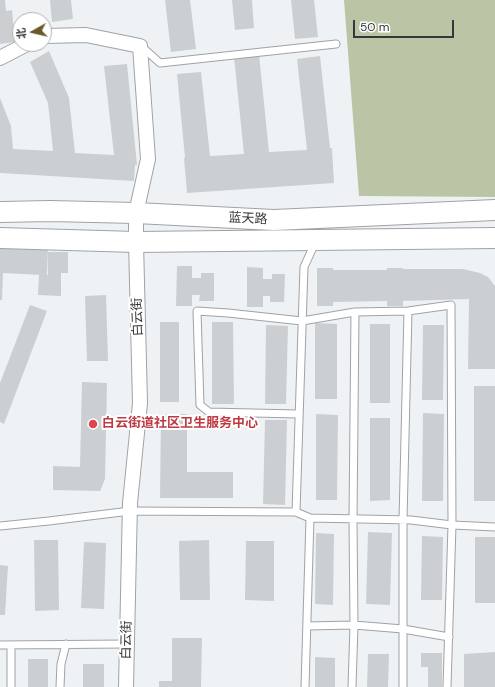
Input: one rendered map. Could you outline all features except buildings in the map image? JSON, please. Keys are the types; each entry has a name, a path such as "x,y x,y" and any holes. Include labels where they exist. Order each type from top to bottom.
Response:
{"street":[{"path":"52,36 86,34 140,46"},
{"name":"白云街","path":"126,687 130,510 140,403 136,213 148,159 140,46"},
{"path":"0,58 12,52"},
{"name":"蓝天路","path":"0,212 50,211 136,213 274,220 495,210"},
{"name":"蓝天路","path":"0,238 136,242 495,238"}],"lane":[{"path":"140,46 160,63 336,44"},
{"path":"296,512 304,267 316,240"},
{"path":"298,414 209,412 200,405 197,311 302,321 355,312 408,311 451,306 452,525 447,687"},
{"path":"403,687 404,520 408,311"},
{"path":"352,687 354,625 353,520 355,312"},
{"path":"0,526 130,510 296,512 310,518 404,520 452,525 495,527"},
{"path":"305,687 310,518"},
{"path":"307,626 354,625 403,629 449,637"},
{"path":"60,687 61,664 66,644"},
{"path":"0,645 127,644"},
{"path":"11,645 11,687"}],"green space":[{"path":"344,0 495,0 495,197 359,196"}],"place":[{"name":"白云街道社区卫生服务中心","path":"93,424"}]}
